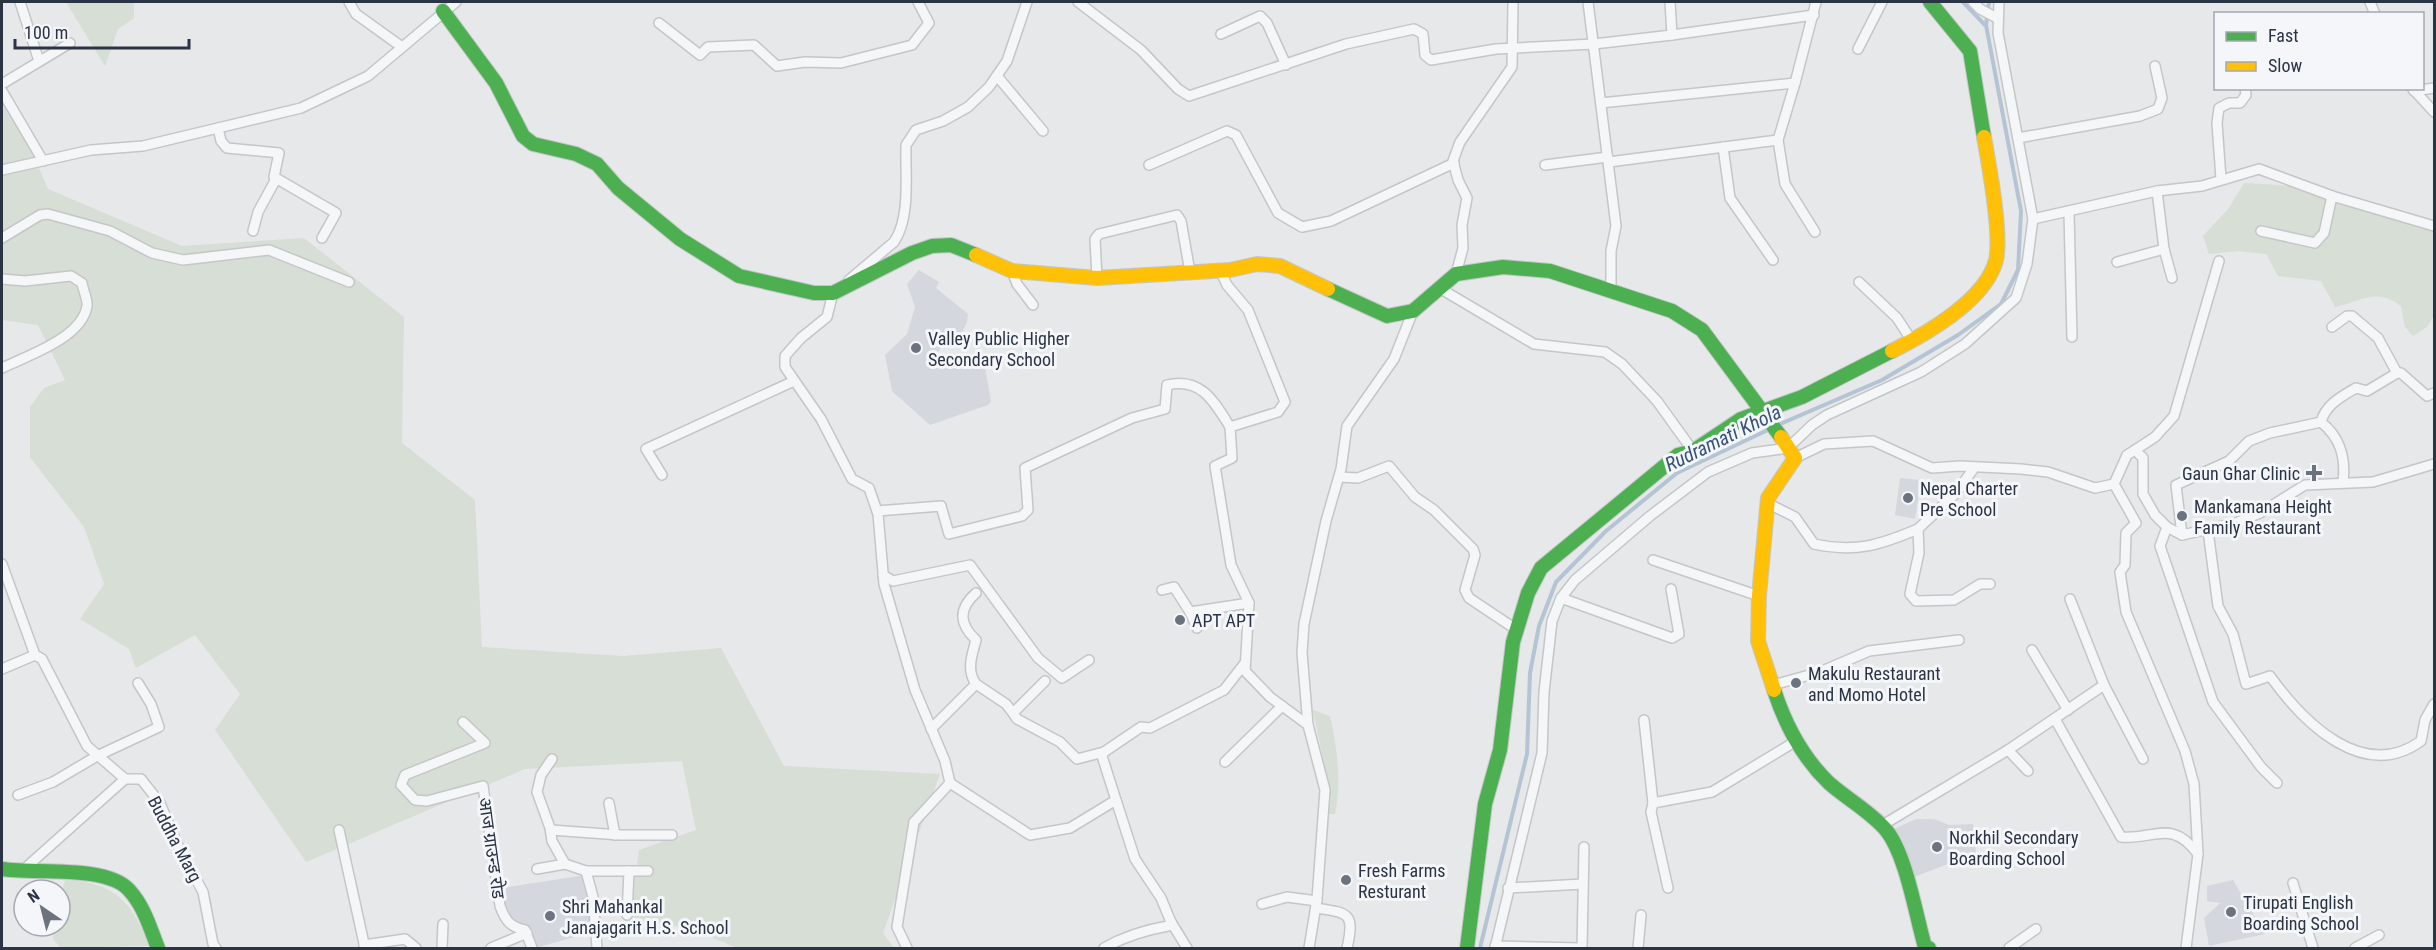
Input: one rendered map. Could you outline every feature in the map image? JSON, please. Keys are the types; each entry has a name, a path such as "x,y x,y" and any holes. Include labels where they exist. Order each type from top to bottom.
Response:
{"street":[{"path":"20,2 39,61"},
{"path":"349,2 356,14 402,47"},
{"path":"2,170 91,150 143,146 301,108 368,76 442,11 456,2"},
{"path":"659,23 700,55 708,47 754,45 777,66 805,62 842,63 912,45 929,23 918,2"},
{"path":"1027,2 1007,61 997,76 968,107 943,121 916,130 909,137 906,145 903,216 899,235 894,242 832,293 828,317 801,338 784,356 784,367 821,419 852,479 869,488 877,511 883,575 915,690 951,783 1030,835 1070,828 1116,800"},
{"path":"1078,2 1141,50 1178,89 1189,96 1346,44 1414,29 1423,34 1425,55 1431,60 1513,48 1594,44 1672,35 1814,15"},
{"path":"442,11 496,83 523,136 533,144 576,154 597,164 618,188 680,239 739,276 814,293 832,293 912,253 933,246 951,245 1012,271 1097,278 1220,270 1257,264 1280,266 1387,316 1413,311 1456,274 1463,248 1462,225 1467,198 1454,163 1460,142 1512,67 1512,2"},
{"path":"1588,2 1616,226 1611,251 1611,290"},
{"path":"1670,2 1672,35"},
{"path":"1815,232 1785,184 1778,140 1796,84 1816,2"},
{"path":"1858,49 1882,2"},
{"path":"1467,948 1485,804 1500,750 1517,630 1528,593 1542,568 1678,455 1693,451 1741,420 1766,414 1802,397 1912,341 1952,316 1977,293 1996,261 1997,240 1989,166 1970,51 1930,2"},
{"path":"1929,948 1925,947 1918,926 1899,854 1881,825 1828,782 1796,741 1783,717 1758,641 1759,596 1768,498 1788,449 1812,425 1827,416 1921,372 1965,344 2009,306 2021,285 2033,219 1998,33 1999,2"},
{"path":"1977,4 1997,18"},
{"path":"1221,34 1260,16 1267,23 1286,64"},
{"path":"2,84 70,43"},
{"path":"2018,138 2140,116 2158,109 2162,98 2155,66"},
{"path":"997,76 1043,131"},
{"path":"1601,103 1796,84"},
{"path":"2221,179 2217,123 2219,108 2229,103 2240,103 2246,95 2245,90"},
{"path":"2413,90 2434,112"},
{"path":"2,91 43,161"},
{"path":"218,128 221,141 228,148 279,153 274,177 276,179 258,212 253,231"},
{"path":"1149,165 1227,131 1236,135 1278,213 1302,227 1331,221 1454,163"},
{"path":"1545,165 1778,140"},
{"path":"1724,147 1730,198 1773,260"},
{"path":"2033,219 2069,213 2157,191 2202,186 2259,169 2332,196 2434,226"},
{"path":"276,179 336,213 322,238"},
{"path":"2157,191 2164,249 2172,278"},
{"path":"2261,231 2315,243 2324,233 2332,196"},
{"path":"2069,213 2072,338"},
{"path":"2,238 40,215 48,214 110,231 152,253 183,260 269,250 349,282"},
{"path":"1097,278 1095,239 1099,234 1177,215 1181,221 1190,272"},
{"path":"2117,262 2164,249"},
{"path":"2114,484 2127,455 2155,437 2174,416 2219,261"},
{"path":"1456,274 1503,267 1550,271 1672,311 1702,330 1766,414 1788,449"},
{"path":"1220,270 1227,285 1248,310 1284,402 1284,407 1278,412 1230,427"},
{"path":"1012,271 1017,284 1033,305"},
{"path":"2,279 25,281 71,276 81,283 87,306 79,324 65,338 2,368"},
{"path":"1859,282 1897,318 1912,341"},
{"path":"1441,289 1534,344 1605,352 1622,364 1657,401 1693,451"},
{"path":"1309,948 1316,905 1326,790 1308,725 1302,653 1304,624 1326,521 1339,477 1347,426 1394,359 1413,311"},
{"path":"2332,327 2347,316 2352,316 2378,338 2397,373"},
{"path":"2321,422 2324,411 2341,397 2356,388 2367,391 2397,373 2401,373 2427,396 2434,393"},
{"path":"662,475 646,449 794,381"},
{"path":"877,511 941,506 949,534 1022,516 1028,510 1025,468 1132,418 1165,409 1167,385 1182,381 1196,387 1213,399 1230,427 1228,430 1232,458 1215,466 1231,565 1249,603 1245,671 1282,706 1308,725"},
{"path":"2321,422 2340,445 2345,463 2343,482"},
{"path":"2182,535 2176,485 2229,461 2249,441 2270,433 2321,422"},
{"path":"1584,847 1581,948 1495,947 1542,753 1544,692 1552,621 1561,598 1575,580 1619,542 1708,472 1752,453 1824,444 1873,441 1932,468 2048,472 2095,488 2114,484"},
{"path":"2135,450 2143,458 2142,494 2155,515 2167,527 2182,535 2208,531 2260,513 2305,485 2373,482 2434,464"},
{"path":"1339,477 1358,478 1389,466 1415,496 1434,510 1473,549 1475,555 1465,590 1469,598 1517,630"},
{"path":"1767,504 1795,517 1814,544 1831,548 1881,545 1918,529 1956,493 1974,468"},
{"path":"2114,484 2136,523 2126,532 2125,565 2121,572 2126,612 2186,752 2194,784 2198,854 2186,948"},
{"path":"2167,527 2160,546 2214,702 2261,767 2277,783"},
{"path":"1918,529 1919,553 1910,594 1916,601 1954,600 1980,584 1990,584"},
{"path":"2208,531 2218,606 2233,634 2246,684 2270,676 2303,718 2324,734 2358,753 2370,756 2410,749 2421,741 2425,720 2434,704"},
{"path":"1653,560 1759,596"},
{"path":"2,564 35,655 42,659 87,746 125,779 20,873"},
{"path":"883,575 893,581 970,565 1038,658 1062,678 1089,660"},
{"path":"1162,590 1174,587 1197,628"},
{"path":"1561,598 1672,638 1679,634 1671,589"},
{"path":"976,593 966,602 961,618 963,626 976,640 969,660 971,677 976,684 1006,704 1017,719 1060,742 1077,759 1104,752 1141,727 1150,728 1224,690 1245,663"},
{"path":"2070,598 2104,686 2143,759"},
{"path":"1190,612 1249,603"},
{"path":"1773,685 1820,672 1869,651 1959,640"},
{"path":"2032,650 2068,710"},
{"path":"2,669 35,655"},
{"path":"1013,713 1045,681"},
{"path":"18,795 53,782 97,756 159,727 151,704 138,683"},
{"path":"931,729 976,684"},
{"path":"1881,825 2007,750 2104,686"},
{"path":"1225,762 1282,706"},
{"path":"2055,719 2121,837 2169,833 2188,841 2198,854"},
{"path":"1644,720 1653,803 1651,812 1668,888"},
{"name":"आज ग्राउन्ड रोड","path":"463,722 485,743 405,775 401,784 415,800 427,801 483,786 500,906 505,920 527,933"},
{"path":"1653,803 1712,792 1796,741"},
{"path":"2007,750 2028,771"},
{"path":"1104,752 1102,756 1135,859 1161,898 1171,922 1187,948"},
{"path":"552,759 541,775 537,792 551,830 552,841 565,864"},
{"name":"Buddha Marg","path":"125,779 141,778 160,803 178,846 203,891 213,944 216,948"},
{"path":"907,948 897,927 914,822 951,783"},
{"path":"609,803 615,835"},
{"path":"339,830 364,946 405,939 416,948"},
{"path":"551,830 615,835 672,835"},
{"path":"537,869 565,864 586,870 648,871"},
{"path":"2,869 20,873 99,876 122,882 137,902 158,948"},
{"path":"586,870 593,897 597,948"},
{"path":"627,915 629,871"},
{"path":"2293,883 2313,948"},
{"path":"1508,888 1583,884"},
{"path":"1262,904 1287,897 1344,912 1352,928 1347,948"},
{"path":"1638,948 1641,915"},
{"path":"1104,948 1119,939 1143,930 1168,926 1171,922"},
{"path":"442,948 443,924"},
{"path":"2009,948 2036,929"},
{"path":"491,948 527,933 532,948"},
{"path":"2355,948 2379,935"}],"shaded area":[{"path":"66,2 134,2 134,18 118,29 105,66"},
{"path":"2,81 48,189 182,246 304,238 404,317 402,443 475,500 482,647 623,656 721,648 784,766 940,774 883,933 894,948 737,948 692,929 630,917 639,850 696,830 682,761 525,769 306,862 215,730 240,694 195,635 136,668 129,649 80,619 104,584 84,527 30,457 30,407 44,388 65,380 38,325 2,320"},
{"path":"2244,183 2314,187 2434,222 2434,316 2427,327 2413,336 2405,327 2401,306 2384,297 2369,297 2335,307 2321,281 2278,276 2266,254 2239,251 2209,254 2203,236 2229,208"},
{"name":"Valley Public Higher Secondary School","path":"919,270 939,282 936,288 968,314 960,337 944,341 934,360 939,368 975,361 985,367 991,401 988,405 930,425 892,391 885,355 907,334 915,307 907,284"},
{"name":"Nepal Charter Pre School","path":"1900,478 1921,480 1915,519 1895,515"},
{"path":"1313,710 1330,716 1338,765 1335,814 1327,814 1331,798"},
{"name":"Norkhil Secondary Boarding School","path":"1916,819 1934,819 1949,825 1973,824 1976,853 1909,879 1890,831"},
{"name":"Shri Mahankal Janajagarit H.S. School","path":"585,875 593,932 535,948 533,937 527,929 513,923 503,910 501,888"},
{"name":"Tirupati English Boarding School","path":"2233,880 2265,934 2209,946 2204,918 2220,903 2207,901 2207,886"},
{"path":"72,881 97,885 119,897 136,917 149,946 61,948 53,939 72,938"}],"waterway":[{"path":"1963,2 1985,25"},
{"name":"Rudramati Khola","path":"1778,425 1882,380 1958,335 2001,304 2018,270 2021,211 1986,25 1989,2"},
{"name":"Rudramati Khola","path":"1480,948 1527,754 1530,673 1539,626 1556,582 1606,531 1677,473 1772,428"}],"traffic: fast":[{"path":"1930,2 1970,51 1984,137"},
{"path":"443,11 496,83 523,136 533,144 576,154 597,164 618,188 680,239 739,276 814,293 833,293 912,253 932,246 951,245 976,255"},
{"path":"1328,289 1387,316 1413,311 1456,274 1503,267 1550,271 1672,311 1702,330 1781,437"},
{"path":"1467,948 1485,804 1500,750 1513,642 1528,593 1541,568 1678,455 1693,451 1741,419 1802,397 1892,351"},
{"path":"1774,690 1789,728 1811,763 1829,783 1880,823 1893,841 1905,869 1925,947 1929,948"},
{"path":"2,869 70,872 105,877 119,882 139,903 158,948"}],"traffic: slow":[{"path":"1892,351 1953,314 1968,302 1990,275 1996,260 1997,234 1984,137"},
{"path":"976,255 1012,271 1097,278 1230,270 1257,264 1280,266 1328,289"},
{"path":"1774,690 1758,641 1759,596 1768,498 1795,458 1781,437"}],"place":[{"name":"Valley Public Higher Secondary School","path":"916,348"},
{"name":"Gaun Ghar Clinic","path":"2314,473"},
{"name":"Nepal Charter Pre School","path":"1908,498"},
{"name":"Mankamana Height Family Restaurant","path":"2182,516"},
{"name":"APT APT","path":"1180,620"},
{"name":"Makulu Restaurant and Momo Hotel","path":"1796,683"},
{"name":"Norkhil Secondary Boarding School","path":"1937,847"},
{"name":"Fresh Farms Resturant","path":"1346,880"},
{"name":"Tirupati English Boarding School","path":"2231,912"},
{"name":"Shri Mahankal Janajagarit H.S. School","path":"550,916"}]}
